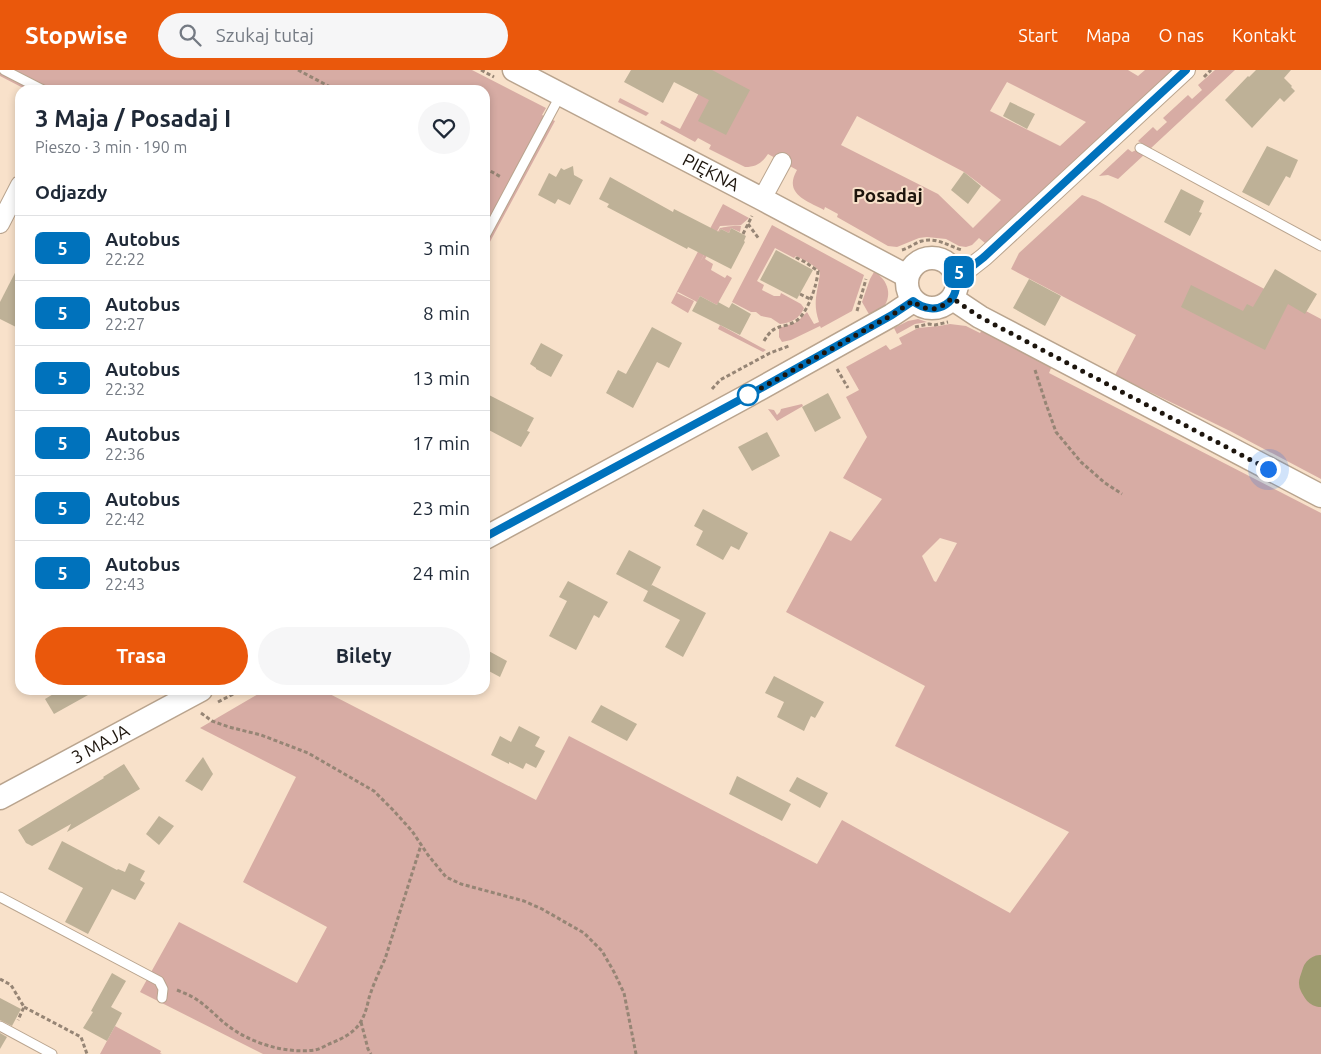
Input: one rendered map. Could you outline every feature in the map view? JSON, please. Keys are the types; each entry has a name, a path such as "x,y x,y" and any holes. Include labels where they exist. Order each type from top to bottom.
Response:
{"street":[{"name":"PIĘKNA","path":"514,70 762,198 907,276"},
{"path":"955,273 970,268 984,257 1186,70"},
{"path":"762,198 782,162"},
{"path":"0,224 15,196"},
{"path":"925,258 943,260 955,273 956,290 946,305 929,309 913,301 908,294 907,276 917,262 925,258"},
{"path":"952,298 980,317 1321,496"},
{"path":"490,535 755,392 892,315 913,301"},
{"name":"3 MAJA","path":"0,798 192,695"}],"lane":[{"path":"4,70 32,85"},
{"path":"490,227 561,94"},
{"path":"1140,148 1321,246"},
{"path":"0,897 159,981 163,989 162,998"},
{"path":"0,1026 52,1054"}],"path":[{"path":"298,70 326,85"},
{"path":"742,234 750,218"},
{"path":"748,224 759,239"},
{"path":"897,251 928,240 944,242 966,251"},
{"path":"764,341 773,329 799,318 806,310 813,293 818,272 805,262 797,258 795,260"},
{"path":"856,312 868,273"},
{"path":"800,294 810,300"},
{"path":"1039,348 1034,365 1056,432 1081,462 1105,483 1122,494"},
{"path":"837,368 848,388"},
{"path":"196,695 200,712 212,720 229,727 261,735 308,753 374,790 412,831 446,877 460,884 524,901 542,908 584,933 602,951 624,993 636,1054"},
{"path":"159,981 205,1005 226,1024 250,1039 272,1049 291,1053 307,1052 343,1038 354,1031 367,1009 369,998 385,959 421,845"},
{"path":"0,979 10,985 23,1009 81,1037 87,1054"},
{"path":"361,1022 371,1054"}],"shaded area":[{"path":"0,70 472,70 546,108 542,115 555,121 490,242 490,85 17,85 0,76"},
{"path":"711,70 1128,70 1138,76 1145,70 1173,70 985,243 979,238 972,245 966,247 959,246 946,239 927,237 919,238 897,247 888,246 837,217 838,214 825,207 824,210 799,196 793,185 793,178 797,170 768,154 758,164 745,167 709,149 711,145 698,138 695,142 660,123 662,120 680,129","holes":["1007,82 1086,122 1060,146 990,111","857,116 964,172 1001,200 973,228 938,194 841,145"]},
{"path":"1215,70 1235,70 1150,149 1138,141 1153,127 1157,131 1167,122 1163,118 1188,95 1192,99 1202,90 1198,85"},
{"path":"620,98 649,113 646,116 618,102"},
{"path":"1128,149 1132,152 1136,150 1145,154 1118,179 1108,175 1099,176"},
{"path":"1082,195 1096,200 1321,319 1321,479 1230,431 1115,375 1136,335 1011,269 1019,253"},
{"path":"723,204 749,218 741,225 720,226 700,262 720,228 741,226 740,232 731,228 729,233 721,229 705,259 713,264 711,270 725,278 727,275 732,278 717,305 700,296 697,302 678,292 694,301 688,313 671,303"},
{"path":"772,225 864,275 852,311 821,328 820,326 791,340 782,342 779,337 779,328 797,322 807,312 814,324 819,322 816,297 820,272 806,261 796,256 794,258 775,248 757,281 764,285 762,290 774,296 780,296 781,293 801,304 804,308 800,315 791,321 780,324 771,318 751,312 732,302"},
{"path":"874,272 883,279 888,289 888,294 885,305 881,310 870,316 862,302"},
{"path":"918,319 927,322 915,324 897,334 894,328 908,321"},
{"path":"950,324 966,326 980,333 983,329 1052,366 1049,373 1321,513 1321,1054 263,1054 140,992 179,922 297,983 327,927 243,882 296,777 200,728 256,695 332,695 536,800 569,736 817,864 842,820 1010,913 1069,832 895,746 925,686 786,612 830,531 851,541 882,499 843,478 867,437 846,397 859,390 846,367 886,345 890,350 902,344 899,338 918,328","holes":["940,538 957,543 936,582 922,556"]},
{"path":"720,325 766,350 763,352 718,329"},
{"path":"802,404 803,406 777,421 768,409 774,410 777,415 781,409"},
{"path":"115,1026 161,1051 160,1053 162,1054 100,1054"}],"building":[{"path":"631,70 712,70 750,90 726,135 698,121 709,100 674,82 663,103 624,82"},
{"path":"1256,70 1291,70 1284,78 1295,91 1284,102 1280,98 1252,128 1225,100"},
{"path":"1010,102 1035,114 1027,129 1003,116"},
{"path":"1267,146 1298,160 1290,178 1286,176 1269,206 1242,192"},
{"path":"573,166 574,175 583,180 570,205 558,199 555,204 538,195 549,173 556,177 561,168 564,170"},
{"path":"964,172 981,186 968,204 951,190"},
{"path":"610,177 673,212 674,209 719,232 721,229 729,233 731,228 746,236 745,242 731,269 688,247 687,249 607,207 609,204 599,199"},
{"path":"1181,189 1204,201 1199,212 1202,213 1190,236 1164,222"},
{"path":"776,250 813,270 797,299 760,280"},
{"path":"1275,269 1317,294 1305,314 1288,304 1265,350 1181,307 1191,285 1243,311 1247,304 1253,307"},
{"path":"15,273 15,326 0,319 0,302"},
{"path":"1029,279 1061,296 1045,326 1013,308"},
{"path":"700,296 717,305 718,302 729,308 732,303 751,314 740,335 692,311"},
{"path":"652,327 682,343 669,368 657,362 633,408 606,393 618,370 626,374"},
{"path":"541,343 563,355 551,377 530,364"},
{"path":"828,393 841,418 815,432 802,407"},
{"path":"490,396 534,418 527,431 530,432 521,447 490,431"},
{"path":"767,432 780,456 752,471 738,447"},
{"path":"703,509 748,533 739,550 731,546 723,560 696,545 703,531 694,526"},
{"path":"629,550 661,567 651,586 706,613 683,657 665,647 680,620 643,601 648,591 616,574"},
{"path":"568,581 608,602 599,618 594,615 576,650 549,636 567,601 559,597"},
{"path":"490,652 507,661 500,677 490,672"},
{"path":"774,676 824,702 815,718 811,716 804,731 777,717 784,702 765,693"},
{"path":"52,695 88,695 54,714 45,699"},
{"path":"601,705 637,724 627,741 591,722"},
{"path":"519,726 540,737 535,746 545,751 536,768 526,763 523,769 491,755 500,736 511,742"},
{"path":"203,757 213,774 202,791 185,781"},
{"path":"124,764 140,789 67,832 71,824 32,846 26,843 18,830"},
{"path":"737,776 791,804 782,821 729,794"},
{"path":"797,777 828,793 820,808 789,791"},
{"path":"159,816 174,826 159,845 146,834"},
{"path":"62,841 117,870 125,872 129,863 145,871 140,880 145,883 135,900 112,889 88,934 65,922 83,888 48,869"},
{"path":"112,973 126,981 111,1007 122,1013 107,1041 83,1028"},
{"path":"0,998 21,1009 12,1026 0,1020"},
{"path":"0,1033 7,1037 0,1049"}],"waterway":[{"path":"1321,974 1318,983 1321,988"}],"bus line":[{"name":"5","path":"490,534 760,389 892,315 913,301 929,309 946,305 956,290 955,273 970,268 984,257 1186,70"}],"district":[{"name":"Posadaj","path":"888,195"}],"route":[{"path":"748,395 892,315 913,301 929,309 946,305 952,298 980,317 1268,469"}]}
